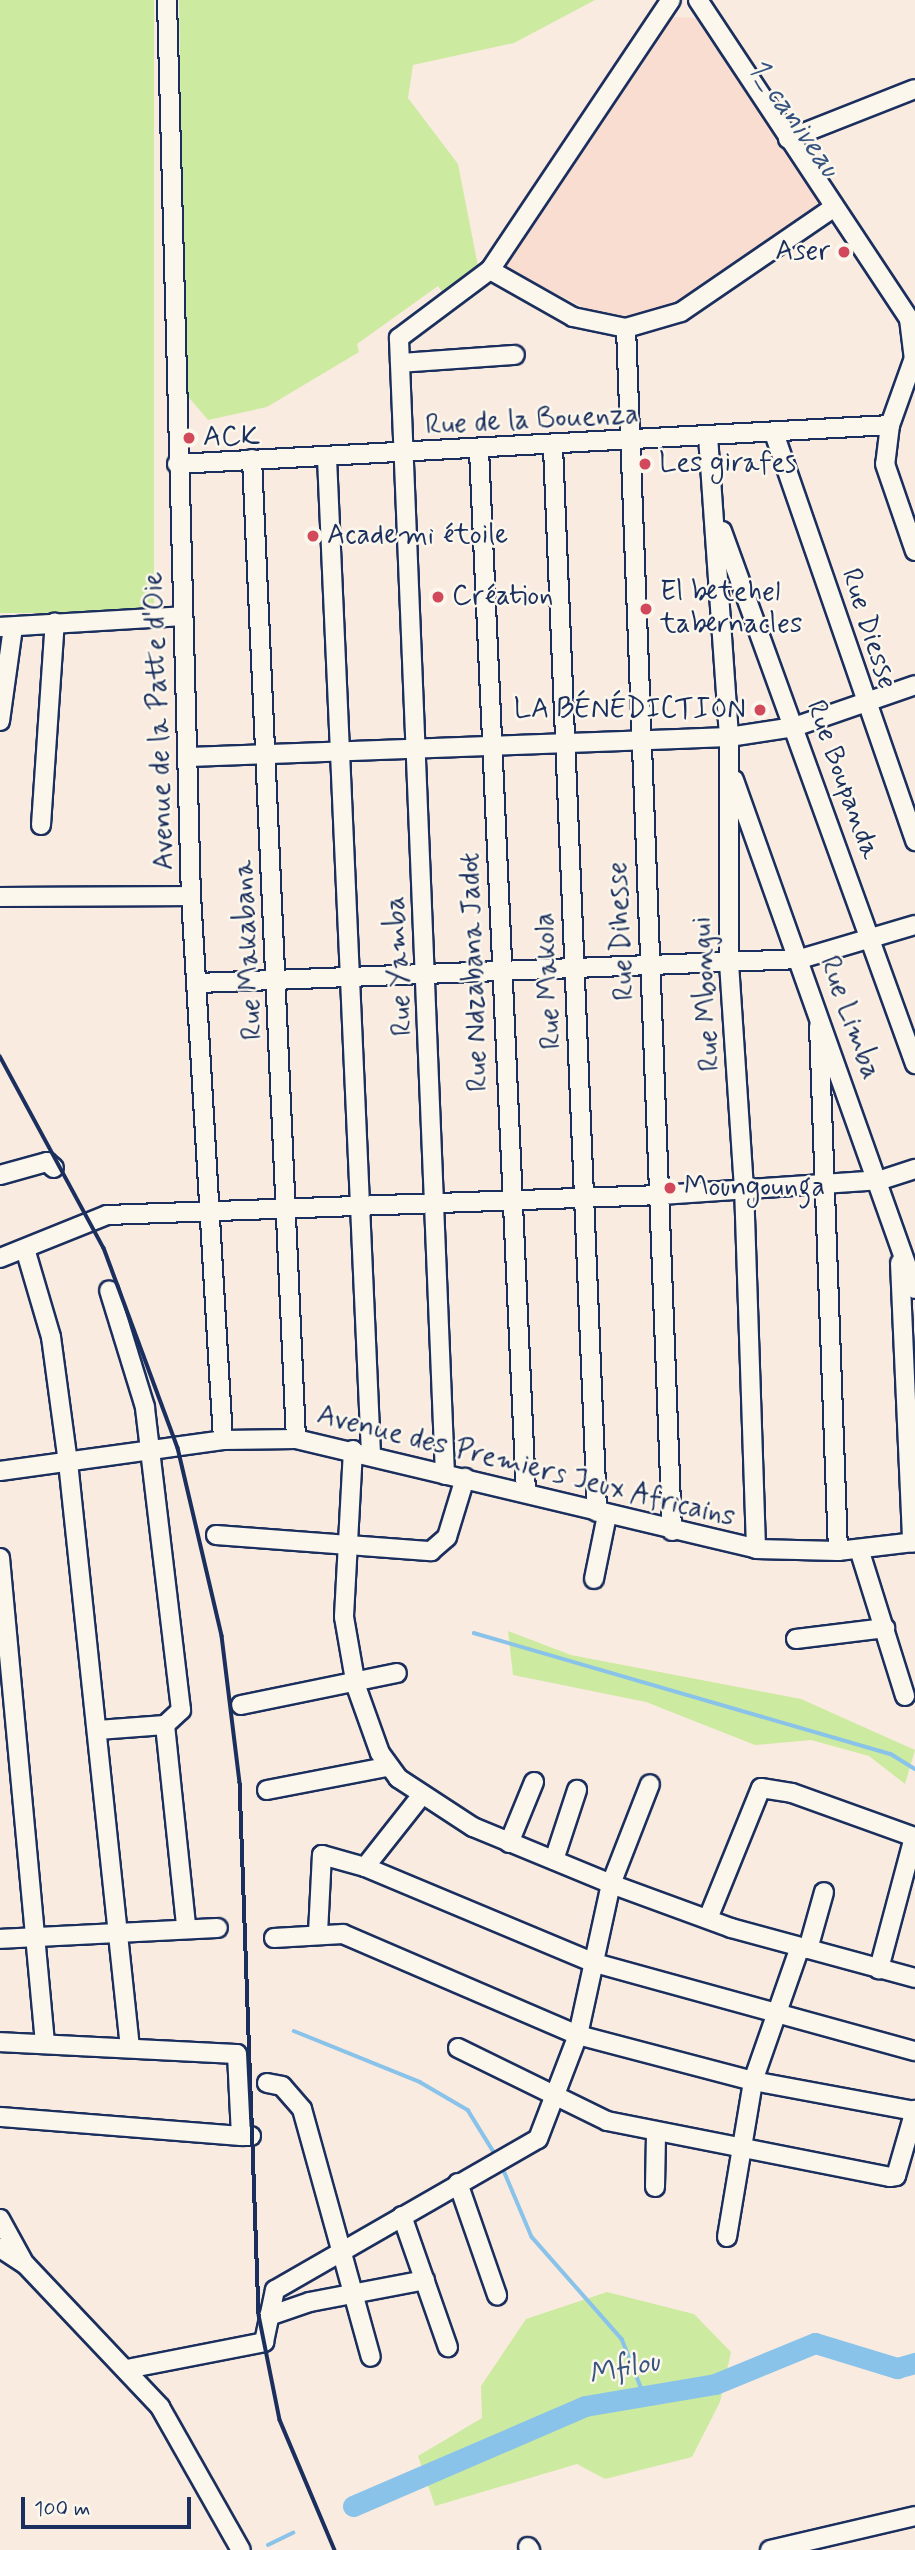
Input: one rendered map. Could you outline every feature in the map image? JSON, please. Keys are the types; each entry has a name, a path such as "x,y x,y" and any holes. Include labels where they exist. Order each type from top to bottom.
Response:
{"street":[{"name":"Avenue de la Patte d'Oie","path":"167,0 177,464 189,757 191,896 212,1210 223,1440"},
{"path":"671,0 490,270 573,317 626,328 681,312 834,208"},
{"path":"698,0 834,208 897,295 914,337 911,369 890,425 885,464 915,551"},
{"path":"788,139 915,89"},
{"name":"Rue Yamba","path":"445,1475 437,1203 398,338 490,270"},
{"name":"Rue Dihesse","path":"626,328 639,739 661,1195 672,1531"},
{"path":"400,363 515,355"},
{"name":"Rue de la Bouenza","path":"177,464 629,443 890,425"},
{"name":"Rue Diesse","path":"774,433 865,704 915,841"},
{"name":"Rue Mbongui","path":"708,436 716,514 729,737 729,963 744,1186 756,1549"},
{"name":"Rue Makola","path":"552,447 574,970 602,1513 594,1579"},
{"name":"Rue Ndzabana Jadot","path":"478,450 493,743 499,971 526,1493"},
{"path":"327,458 371,1454"},
{"name":"Rue Makabana","path":"251,460 288,1208 296,1438"},
{"name":"Rue Boupanda","path":"716,514 873,940 915,1064"},
{"path":"0,720 6,627 55,622 183,617"},
{"path":"41,825 55,622"},
{"path":"189,757 341,748 729,737 794,727 915,685"},
{"name":"Rue Limba","path":"729,766 881,1180 899,1246 915,1289"},
{"path":"0,897 191,896"},
{"path":"198,983 277,977 350,978 800,959 873,940 915,925"},
{"path":"818,1009 838,1551"},
{"path":"0,1175 47,1162 54,1168"},
{"path":"0,1258 26,1252 107,1215 661,1195 744,1186 881,1180 915,1169"},
{"path":"899,1246 914,1542"},
{"path":"26,1252 51,1337 68,1462 98,1730 115,1932 130,2048"},
{"path":"98,1730 165,1725 181,1710 140,1386 109,1290"},
{"name":"Avenue des Premiers Jeux Africains","path":"0,1471 223,1440 296,1438 371,1454 672,1531 756,1549 838,1551 914,1542"},
{"path":"352,1450 342,1594 356,1686 387,1767 421,1796 509,1843 611,1884 804,1948 915,1978"},
{"path":"216,1535 439,1549 466,1478"},
{"path":"859,1549 905,1696"},
{"path":"0,1558 45,2040"},
{"path":"796,1639 885,1628"},
{"path":"241,1705 356,1686 397,1673"},
{"path":"165,1725 186,1926"},
{"path":"267,1790 387,1767"},
{"path":"509,1843 534,1782"},
{"path":"127,2369 264,2342 270,2294 538,2139 557,2101 578,2035 611,1884 650,1784"},
{"path":"709,1916 761,1788 805,1797 914,1837 879,1969"},
{"path":"554,1860 577,1790"},
{"path":"365,1867 421,1796"},
{"path":"318,1933 322,1855 365,1867 595,1963 915,2051"},
{"path":"727,2237 738,2146 753,2081 824,1892"},
{"path":"0,1939 186,1926 218,1928"},
{"path":"274,1938 318,1933 375,1944 578,2035 753,2081 915,2110 893,2177 738,2146 656,2134 557,2101 458,2048"},
{"path":"0,2042 45,2040 237,2054 246,2136 0,2117"},
{"path":"267,2083 282,2086 302,2109 370,2357"},
{"path":"655,2186 656,2134"},
{"path":"458,2183 498,2295"},
{"path":"402,2216 448,2347"},
{"path":"0,2220 25,2264"},
{"path":"0,2248 25,2264 127,2369 190,2453 241,2550"},
{"path":"269,2316 353,2294 425,2280"},
{"path":"770,2550 915,2516"}],"shaded area":[{"path":"673,17 696,18 826,209 673,309 613,322 501,266"}],"green space":[{"path":"0,0 154,0 154,613 0,613"},
{"path":"179,0 595,0 514,43 413,65 408,98 458,164 478,266 443,293 438,286 357,344 359,352 267,407 208,420 185,393"},
{"path":"508,1631 571,1655 801,1699 915,1750 905,1784 869,1756 811,1740 755,1745 646,1702 513,1675"},
{"path":"607,2292 694,2314 731,2352 720,2402 692,2457 605,2479 577,2464 435,2506 418,2456 482,2418 481,2386 526,2319"}],"waterway":[{"name":"1_caniveau","path":"719,49 736,74"},
{"path":"474,1633 891,1754 915,1769"},
{"path":"294,2031 420,2082 468,2110 497,2157"},
{"path":"502,2166 532,2237 622,2339 643,2392"},
{"name":"Mfilou","path":"353,2506 585,2406 715,2384 815,2343 897,2368 915,2363"},
{"name":"Mfilou","path":"268,2545 293,2533"}],"railway":[{"path":"0,1056 104,1248 178,1448 222,1636 240,1783 259,2315 280,2420 335,2550"}],"place":[{"name":"Aser","path":"844,252"},
{"name":"ACK","path":"189,438"},
{"name":"Les girafes","path":"645,464"},
{"name":"Academi étoile","path":"313,536"},
{"name":"Création","path":"438,597"},
{"name":"El betehel tabernacles","path":"646,609"},
{"name":"LA BÉNÉDICTION","path":"760,710"},
{"name":"Moungounga","path":"670,1188"}]}
